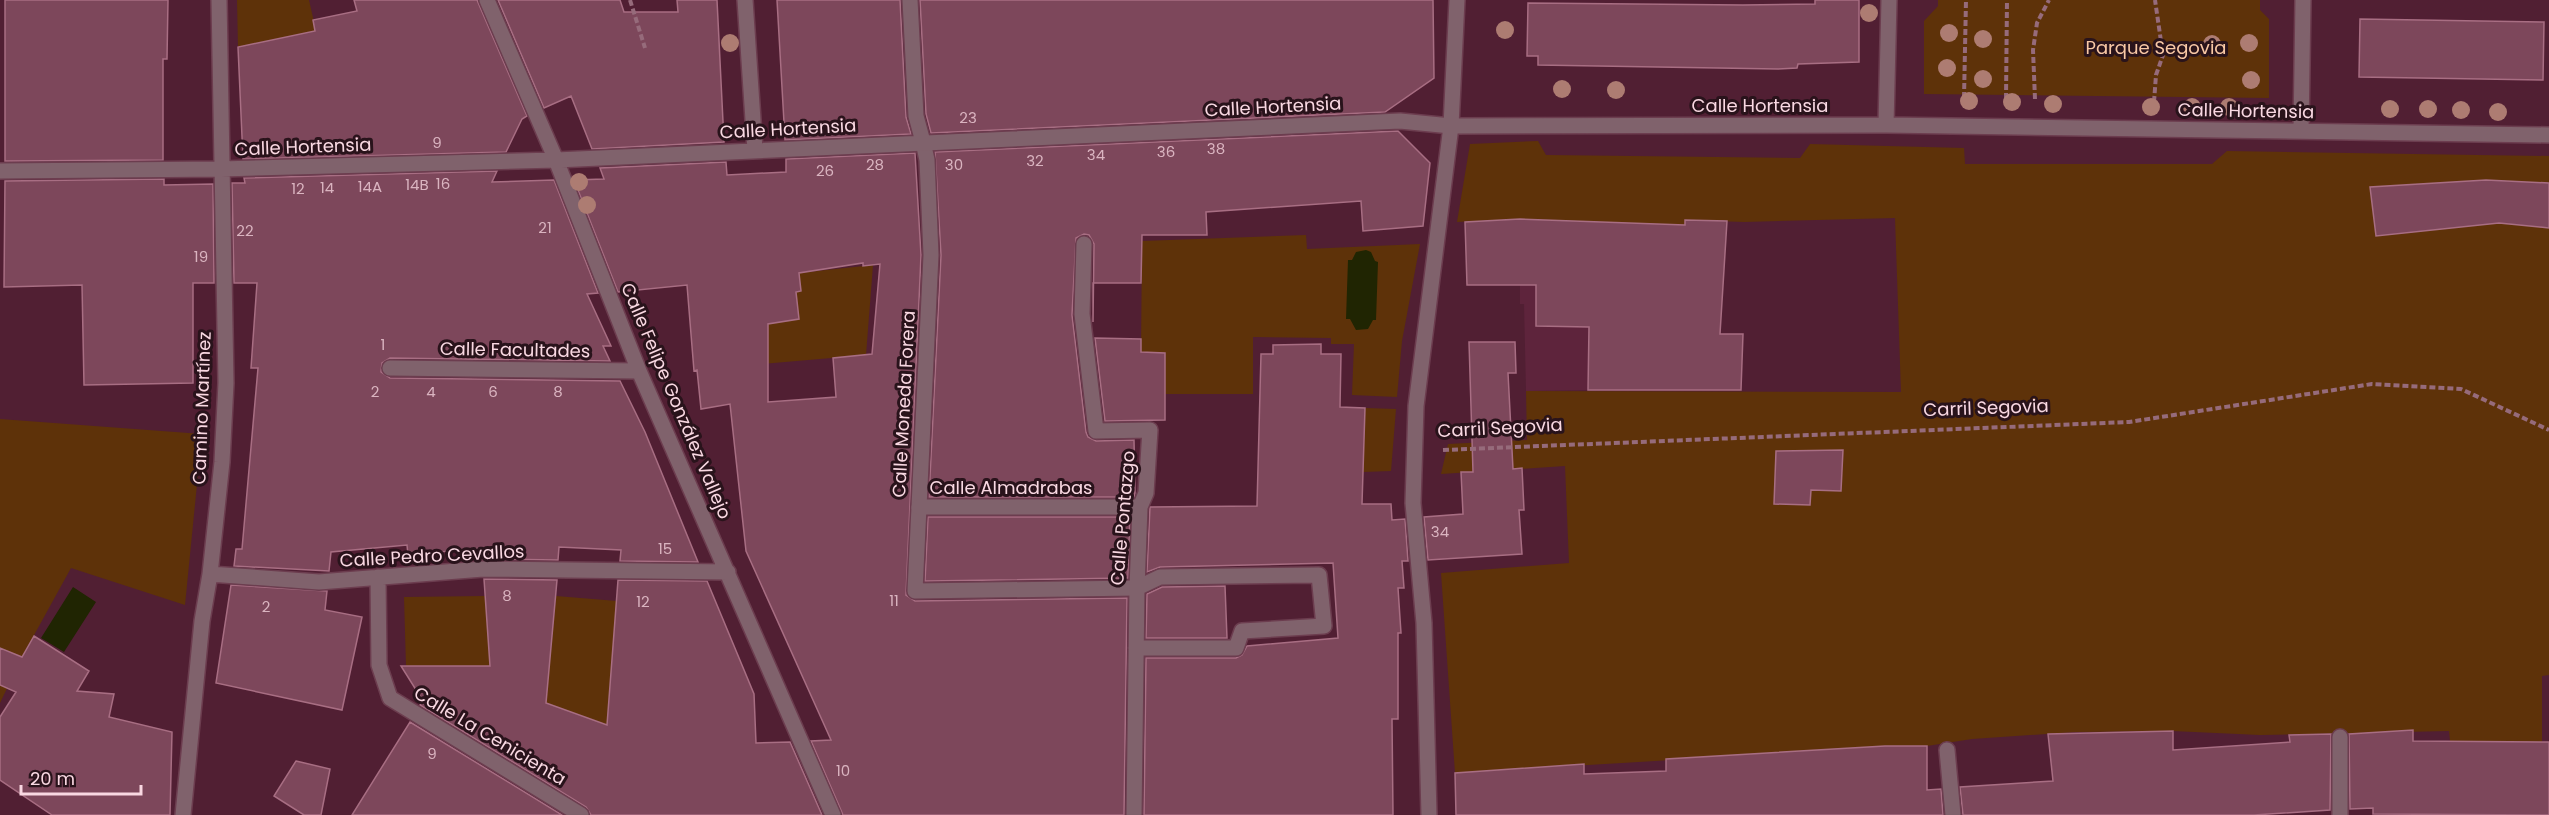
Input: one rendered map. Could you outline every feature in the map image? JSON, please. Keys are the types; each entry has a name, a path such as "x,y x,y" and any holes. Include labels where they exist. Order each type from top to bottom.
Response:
{"street":[{"name":"Camino Martínez","path":"183,815 202,621 210,574 222,462 226,383 219,0"},
{"name":"Calle Felipe González Vallejo","path":"487,0 556,160 639,371 833,815"},
{"path":"745,0 755,150"},
{"name":"Calle Moneda Forera","path":"910,0 916,116 927,160 931,255 915,591 1137,588"},
{"name":"Carril Segovia","path":"1429,815 1424,623 1413,503 1413,451 1417,394 1451,126 1457,0"},
{"path":"1886,125 1889,0"},
{"path":"2301,131 2303,0"},
{"name":"Calle Hortensia","path":"0,171 221,169 556,160 1400,121 1451,126 1886,125 2549,135"},
{"name":"Calle Pontazgo","path":"1084,244 1082,314 1096,432 1150,430 1146,494 1140,507 1134,815"},
{"name":"Calle Facultades","path":"390,368 639,371"},
{"name":"Calle Almadrabas","path":"919,507 1140,507"},
{"name":"Calle Pedro Cevallos","path":"210,574 319,582 483,569 728,572"},
{"path":"1136,648 1236,648 1242,631 1324,626 1319,575 1160,577 1137,588"},
{"name":"Calle La Cenicienta","path":"378,577 379,665 390,698 581,815"},
{"path":"2340,737 2340,815"},
{"path":"1947,750 1953,815"}],"path":[{"path":"630,0 645,48"},
{"path":"1964,102 1966,0"},
{"path":"2005,102 2007,0"},
{"path":"2035,102 2033,50 2037,23 2048,6 2049,0"},
{"path":"2154,103 2156,75 2163,55 2155,0"},
{"name":"Carril Segovia","path":"1413,451 2130,422 2372,384 2461,389 2549,430"}],"shaded area":[{"path":"1520,219 1661,224 1658,389 1526,391 1524,304 1520,304"},
{"path":"1366,250 1371,252 1375,261 1378,262 1376,320 1373,320 1368,329 1356,330 1350,319 1346,319 1348,260 1352,260 1356,252"},
{"path":"73,587 96,602 64,652 41,638"}],"green space":[{"path":"237,0 309,0 316,31 238,47"},
{"name":"Parque Segovia","path":"1938,0 2260,0 2260,10 2269,19 2269,98 1924,94 1924,21 1938,6"},
{"path":"1538,141 1546,155 1800,158 1810,144 1964,148 1965,164 2212,164 2227,151 2549,156 2549,675 2542,676 2542,742 2450,741 2449,731 2260,735 2172,731 2076,732 1972,739 1927,746 1874,746 1873,748 1455,773 1441,573 1569,563 1565,466 1441,474 1448,444 1527,440 1526,391 1901,392 1895,218 1744,222 1685,220 1685,225 1520,219 1457,222 1470,144"},
{"path":"1306,235 1307,249 1420,244 1402,341 1397,397 1352,395 1354,344 1331,344 1331,338 1253,337 1253,394 1165,394 1165,353 1141,352 1142,241"},
{"path":"873,265 866,355 752,365 749,327 784,321 796,292 801,291 799,273"},
{"path":"1365,408 1396,409 1391,471 1363,472"},
{"path":"0,419 202,434 185,605 71,568 22,657 0,703"},
{"path":"485,596 490,655 551,651 556,596 617,601 607,725 546,703 548,684 514,672 406,666 404,597"}],"building":[{"path":"5,0 168,0 167,59 163,59 163,160 5,161"},
{"path":"354,0 477,0 527,116 522,119 506,152 243,159 238,47 315,31 313,20 357,11"},
{"path":"498,0 620,0 624,12 678,12 677,0 717,0 724,142 592,149 571,96 544,108"},
{"path":"777,0 900,0 906,117 911,134 785,140"},
{"path":"920,0 1433,0 1434,78 1385,112 931,133 926,114"},
{"path":"1815,0 1859,0 1859,62 1798,64 1797,68 1778,69 1538,65 1538,56 1527,56 1528,3 1743,5 1815,4"},
{"path":"2360,19 2544,22 2543,80 2359,77"},
{"path":"1398,131 1430,163 1423,226 1363,231 1361,201 1206,212 1207,235 1142,235 1141,283 1094,283 1094,244 1089,235 1084,234 1076,238 1072,315 1086,432 1088,437 1096,441 1134,440 1134,497 929,497 941,255 935,152"},
{"path":"915,153 921,255 906,595 915,601 1127,598 1124,815 843,815 811,741 831,740 746,551 730,404 701,409 697,370 694,371 687,285 618,292 574,180 604,179 600,168 726,162 727,175 786,172 786,159","holes":["863,263 863,266 880,264 872,354 833,358 836,397 768,402 768,324 799,319 796,292 801,291 799,273"]},
{"path":"497,171 492,182 554,180 598,293 587,294 611,346 603,346 610,361 390,358 382,363 381,372 390,378 620,381 645,432 698,562 620,561 621,550 559,547 558,560 482,559 482,548 408,555 407,545 331,552 329,571 234,566 236,549 242,549 258,368 251,368 257,283 234,283 232,183 245,183 244,178"},
{"path":"164,179 164,185 213,184 214,283 193,283 193,383 84,385 82,285 4,287 5,181"},
{"path":"2486,180 2549,183 2549,228 2499,223 2376,236 2370,187"},
{"path":"1520,219 1685,225 1685,220 1727,221 1720,334 1743,334 1741,390 1588,390 1589,327 1536,326 1536,285 1467,285 1465,222"},
{"path":"1095,338 1141,339 1141,352 1165,353 1165,420 1105,421"},
{"path":"1469,342 1515,342 1516,373 1508,373 1513,469 1522,468 1524,510 1519,510 1522,554 1428,560 1424,517 1463,514 1461,472 1473,472"},
{"path":"1321,344 1321,354 1341,354 1340,407 1365,408 1362,504 1391,504 1392,520 1405,519 1408,561 1402,561 1404,588 1398,588 1401,633 1398,633 1398,719 1392,719 1393,815 1144,815 1146,658 1236,658 1242,655 1247,646 1338,638 1333,563 1160,567 1147,572 1150,507 1257,506 1261,354 1273,354 1273,345"},
{"path":"1843,450 1841,491 1811,490 1810,505 1774,504 1776,451"},
{"path":"928,517 1130,517 1128,578 925,581"},
{"path":"484,579 557,580 546,703 607,725 618,580 707,581 754,694 756,743 790,742 822,815 591,815 586,807 420,705 423,701 401,666 490,666"},
{"path":"231,585 327,591 325,610 362,617 342,710 216,683"},
{"path":"1225,586 1227,638 1146,638 1147,594 1162,587"},
{"path":"34,636 89,671 77,691 114,694 109,717 172,732 170,815 52,815 0,780 0,717 16,692 0,685 0,648 22,657"},
{"path":"410,722 562,815 352,815"},
{"path":"2413,730 2413,741 2549,742 2549,815 2373,814 2373,808 2350,809 2349,734"},
{"path":"2173,731 2173,750 2290,742 2289,735 2331,734 2330,810 2254,815 1963,815 1960,787 2053,781 2048,734"},
{"path":"1885,746 1927,746 1927,790 1941,789 1943,815 1456,815 1455,773 1584,764 1584,774 1666,771 1666,759"},
{"path":"296,761 330,769 321,815 304,815 274,796"}]}
